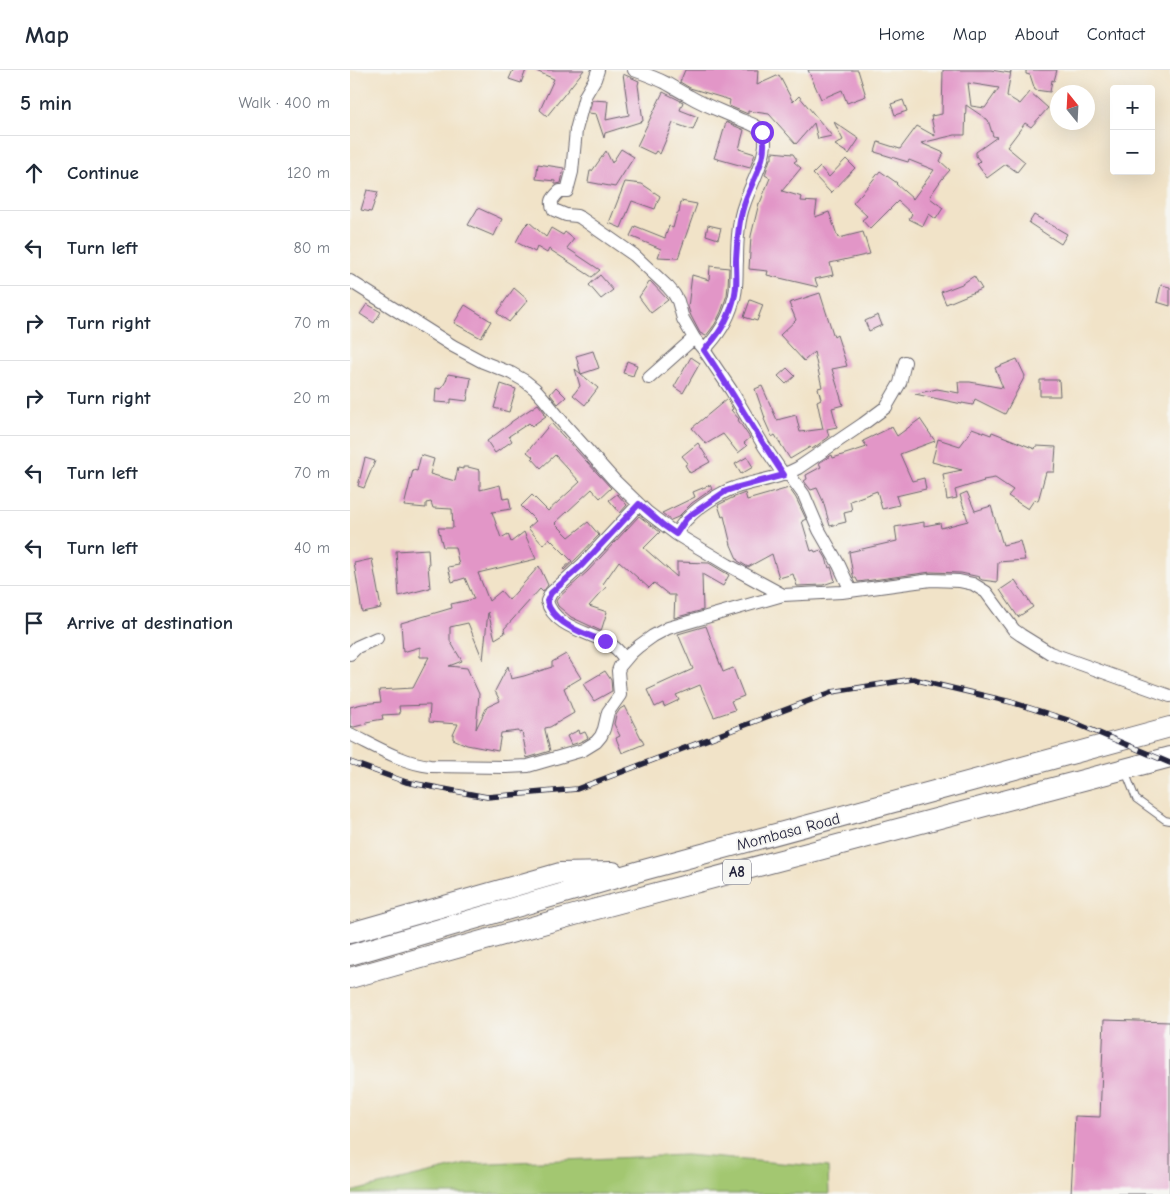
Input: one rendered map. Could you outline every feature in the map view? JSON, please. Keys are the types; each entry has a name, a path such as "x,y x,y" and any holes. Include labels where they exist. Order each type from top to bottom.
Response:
{"highway":[{"name":"Mombasa Road","path":"350,955 640,871 1170,727"},
{"name":"Mombasa Road","path":"350,978 585,912 1170,757"},
{"path":"350,934 560,872 640,871"}],"street":[{"path":"598,70 586,96 576,130 568,191 560,191 552,200 551,205 554,210 566,215 577,216 606,234 642,261 674,294 683,319 694,338 731,390 764,446 804,495 824,541 839,565 851,591"},
{"path":"634,70 664,82 690,97 752,125 762,132 764,137 765,145 760,164 743,206 740,219 736,260 737,282 734,299 725,322 704,350"},
{"path":"350,281 460,350 511,373 535,389 614,480 663,525 728,566 783,594"},
{"path":"649,378 694,338"},
{"path":"676,534 686,519 726,491 786,474 798,468 886,407 900,383 905,362"},
{"path":"625,659 610,644 568,626 550,610 547,601 551,593 582,565 639,504"},
{"path":"350,734 404,760 430,766 528,766 574,754 590,746 601,736 608,712 620,695 618,671 625,659 653,636 668,628 783,594 851,591 931,580 959,581 973,584 986,592 1014,630 1050,653 1170,696"},
{"path":"350,654 357,647 377,638"}],"lane":[{"path":"1124,769 1136,799 1165,820 1170,821"}],"green space":[{"path":"685,1155 828,1167 829,1194 350,1194 350,1192 467,1164"}],"building":[{"path":"513,70 526,70 521,83 509,79"},
{"path":"534,70 584,70 547,116 540,110 554,79"},
{"path":"685,70 758,70 757,85 779,75 793,102 799,96 832,136 818,139 814,123 796,144 769,114 748,111 748,114 729,106 730,100 690,88 680,82"},
{"path":"808,70 858,70 866,96 847,103 842,90 821,99"},
{"path":"943,70 991,70 1010,73 1011,71 1007,96 1020,104 1030,92 1048,108 1031,127 1025,123 1007,147 1025,162 1017,172 1006,164 987,178 977,164 980,161 976,156 976,152 997,137 993,136 988,120 966,105 965,135 955,135 921,143 944,153 940,161 950,170 930,196 943,208 936,219 929,214 923,226 909,219 912,214 898,201 870,229 862,220 867,216 853,203 880,171 897,183 913,199 934,170 909,160 908,162 875,152 878,142 900,149 917,126 935,136 931,116 942,114","holes":["968,83 999,88 985,108 971,106"]},
{"path":"1026,70 1057,70 1054,81 1052,80 1050,85 1050,92 1035,90 1030,75 1026,74"},
{"path":"623,74 639,81 643,121 605,133 604,138 596,114 589,113 592,100 608,101 606,120 629,115"},
{"path":"663,92 683,102 680,110 698,117 693,130 673,123 660,154 656,151 654,154 637,146"},
{"path":"903,100 907,111 895,115 891,104"},
{"path":"726,122 744,130 739,149 755,154 750,168 714,158"},
{"path":"834,122 859,139 849,154 835,145 843,140"},
{"path":"621,149 634,157 615,187 588,182 590,171 592,171 606,151 612,163"},
{"path":"772,152 793,154 797,160 794,162 801,168 782,191 802,197 801,201 817,202 815,217 829,212 839,238 863,232 870,254 830,263 833,275 815,279 818,287 767,275 768,271 749,269 751,236 759,203 770,178 765,175 770,159 772,159"},
{"path":"846,159 855,168 831,193 813,174 820,167 829,177"},
{"path":"538,164 564,168 561,183 555,184 555,181 536,179"},
{"path":"625,182 642,184 660,196 655,209 632,201 621,228 609,223"},
{"path":"367,190 378,192 371,212 361,210"},
{"path":"681,201 697,204 678,258 658,257 661,249 630,236 635,226 665,238 669,226 673,228"},
{"path":"478,208 502,219 494,236 468,225"},
{"path":"1034,215 1067,234 1061,244 1029,223"},
{"path":"529,222 546,237 551,228 563,235 565,232 574,239 567,248 600,270 592,277 549,249 547,253 537,247 535,252 516,242"},
{"path":"708,225 721,228 718,239 706,235"},
{"path":"710,266 729,268 728,286 721,312 706,336 700,333 688,307 692,275 709,280"},
{"path":"600,275 613,290 601,299 589,285"},
{"path":"974,276 982,289 946,304 941,292 962,284"},
{"path":"650,281 668,300 651,313 639,297"},
{"path":"1161,285 1170,287 1170,306 1157,302"},
{"path":"514,288 528,300 509,322 497,313"},
{"path":"820,293 834,337 837,335 847,366 832,369 843,405 832,408 837,427 827,429 829,437 812,449 810,447 790,459 775,435 772,437 764,419 755,389 762,386 777,420 796,415 800,432 823,429 817,401 821,399 818,388 822,387 814,352 804,361 780,335 796,320 789,303"},
{"path":"750,300 763,305 757,321 744,317"},
{"path":"367,304 381,312 374,323 360,314"},
{"path":"465,305 491,321 481,338 454,323"},
{"path":"878,315 882,325 869,331 865,321"},
{"path":"593,351 599,368 581,374 576,356"},
{"path":"691,357 700,363 683,393 674,387"},
{"path":"1017,359 1025,376 1005,414 975,399 973,405 915,394 937,389 959,393 958,382 970,382 1003,388 995,368"},
{"path":"627,361 637,365 633,376 623,373"},
{"path":"787,368 795,376 786,384 778,376"},
{"path":"575,369 598,388 585,405 573,395 580,386"},
{"path":"448,374 471,378 467,401 451,399 451,403 435,402 436,388 441,389"},
{"path":"1040,380 1059,380 1060,396 1040,396"},
{"path":"501,384 516,389 509,412 494,408"},
{"path":"556,387 566,397 558,404 550,394"},
{"path":"727,399 733,409 731,410 739,419 750,438 744,443 747,446 738,453 723,434 706,444 692,428"},
{"path":"538,404 546,416 532,426 529,423 509,436 512,441 495,453 487,441"},
{"path":"920,419 935,441 900,454 912,481 924,478 926,489 896,496 899,505 882,509 877,491 850,501 852,511 844,513 846,522 830,526 817,488 811,490 804,481 807,479 806,475 821,467 819,463 832,455 833,458 867,447 863,441 892,427 897,436"},
{"path":"551,423 611,488 600,498 592,489 555,523 569,537 588,522 599,535 564,570 572,561 549,538 543,545 528,528 536,521 521,506 532,495 548,511 580,482 555,455 541,468 527,452"},
{"path":"972,428 991,435 992,432 1035,449 1036,446 1056,447 1054,472 1046,472 1038,501 1034,500 1028,509 1008,496 1013,490 995,478 983,480 955,490 957,498 947,500 943,474 962,470 932,462 938,439 960,446"},
{"path":"698,443 710,462 690,473 685,465 688,463 682,456"},
{"path":"421,455 434,459 430,474 455,481 458,468 468,467 480,470 480,490 500,485 503,499 509,498 511,509 492,512 501,538 508,534 511,542 524,532 536,559 478,573 489,601 501,591 509,600 539,566 548,585 543,592 540,589 504,629 505,633 495,639 488,612 483,660 468,623 450,627 450,641 462,661 449,666 467,668 479,694 476,729 487,707 500,701 495,691 508,666 511,679 552,667 552,662 566,654 581,678 564,688 574,713 545,728 550,751 527,758 522,732 519,733 519,731 501,733 498,751 467,745 453,739 458,724 429,722 430,705 399,706 400,714 382,715 383,719 366,722 366,724 354,727 350,726 350,707 381,702 379,690 413,688 429,657 420,657 420,647 403,652 401,623 452,608 451,604 474,599 465,578 452,582 448,567 459,565 455,547 443,547 438,528 453,528 452,509 433,508 431,502 426,503 426,508 404,506 413,470 417,471"},
{"path":"747,457 753,467 741,474 735,464"},
{"path":"365,458 375,461 364,488 358,486"},
{"path":"710,485 712,489 692,503 678,517 671,520 662,513 695,497 693,492"},
{"path":"789,488 806,519 802,521 811,551 821,550 829,568 831,567 835,581 823,585 797,586 793,574 779,578 772,554 748,567 738,561 731,545 724,516 722,517 718,505 745,493 747,500"},
{"path":"967,492 975,511 991,506 1003,545 1020,541 1025,560 998,562 997,582 982,580 980,577 961,573 931,572 858,582 854,578 849,552 897,541 895,527 924,522 924,526 940,523 941,528 968,521 960,495"},
{"path":"617,494 627,505 620,513 609,500"},
{"path":"639,516 660,532 644,548 677,577 677,562 709,563 729,575 723,586 702,574 703,610 674,618 675,595 669,595 654,583 649,588 619,561 603,584 606,587 589,606 607,612 601,631 571,617 558,606 556,601 558,598 588,571"},
{"path":"428,549 430,588 399,596 396,551"},
{"path":"372,559 381,608 362,612 354,563"},
{"path":"1015,580 1033,607 1018,617 1000,590"},
{"path":"706,626 723,672 733,668 744,696 731,701 735,710 714,717 700,685 676,695 679,700 664,707 663,703 655,707 647,690 693,669 678,634"},
{"path":"605,671 611,680 612,691 594,701 583,684"},
{"path":"625,706 644,744 622,753 616,738 620,736 614,724 616,715"},
{"path":"579,730 580,734 585,732 588,738 571,745 567,736"},
{"path":"1104,1020 1170,1022 1170,1194 1071,1194 1075,1116 1100,1117"}],"railway":[{"path":"350,762 406,782 487,797 577,789 832,692 913,679 1011,702 1068,720 1170,763"}],"route":[{"path":"605,641 568,626 550,610 547,601 548,596 582,565 639,504 676,534 686,519 726,491 784,475 704,350 718,334 730,313 734,299 737,282 736,260 740,219 763,153 765,145 762,132"}]}
